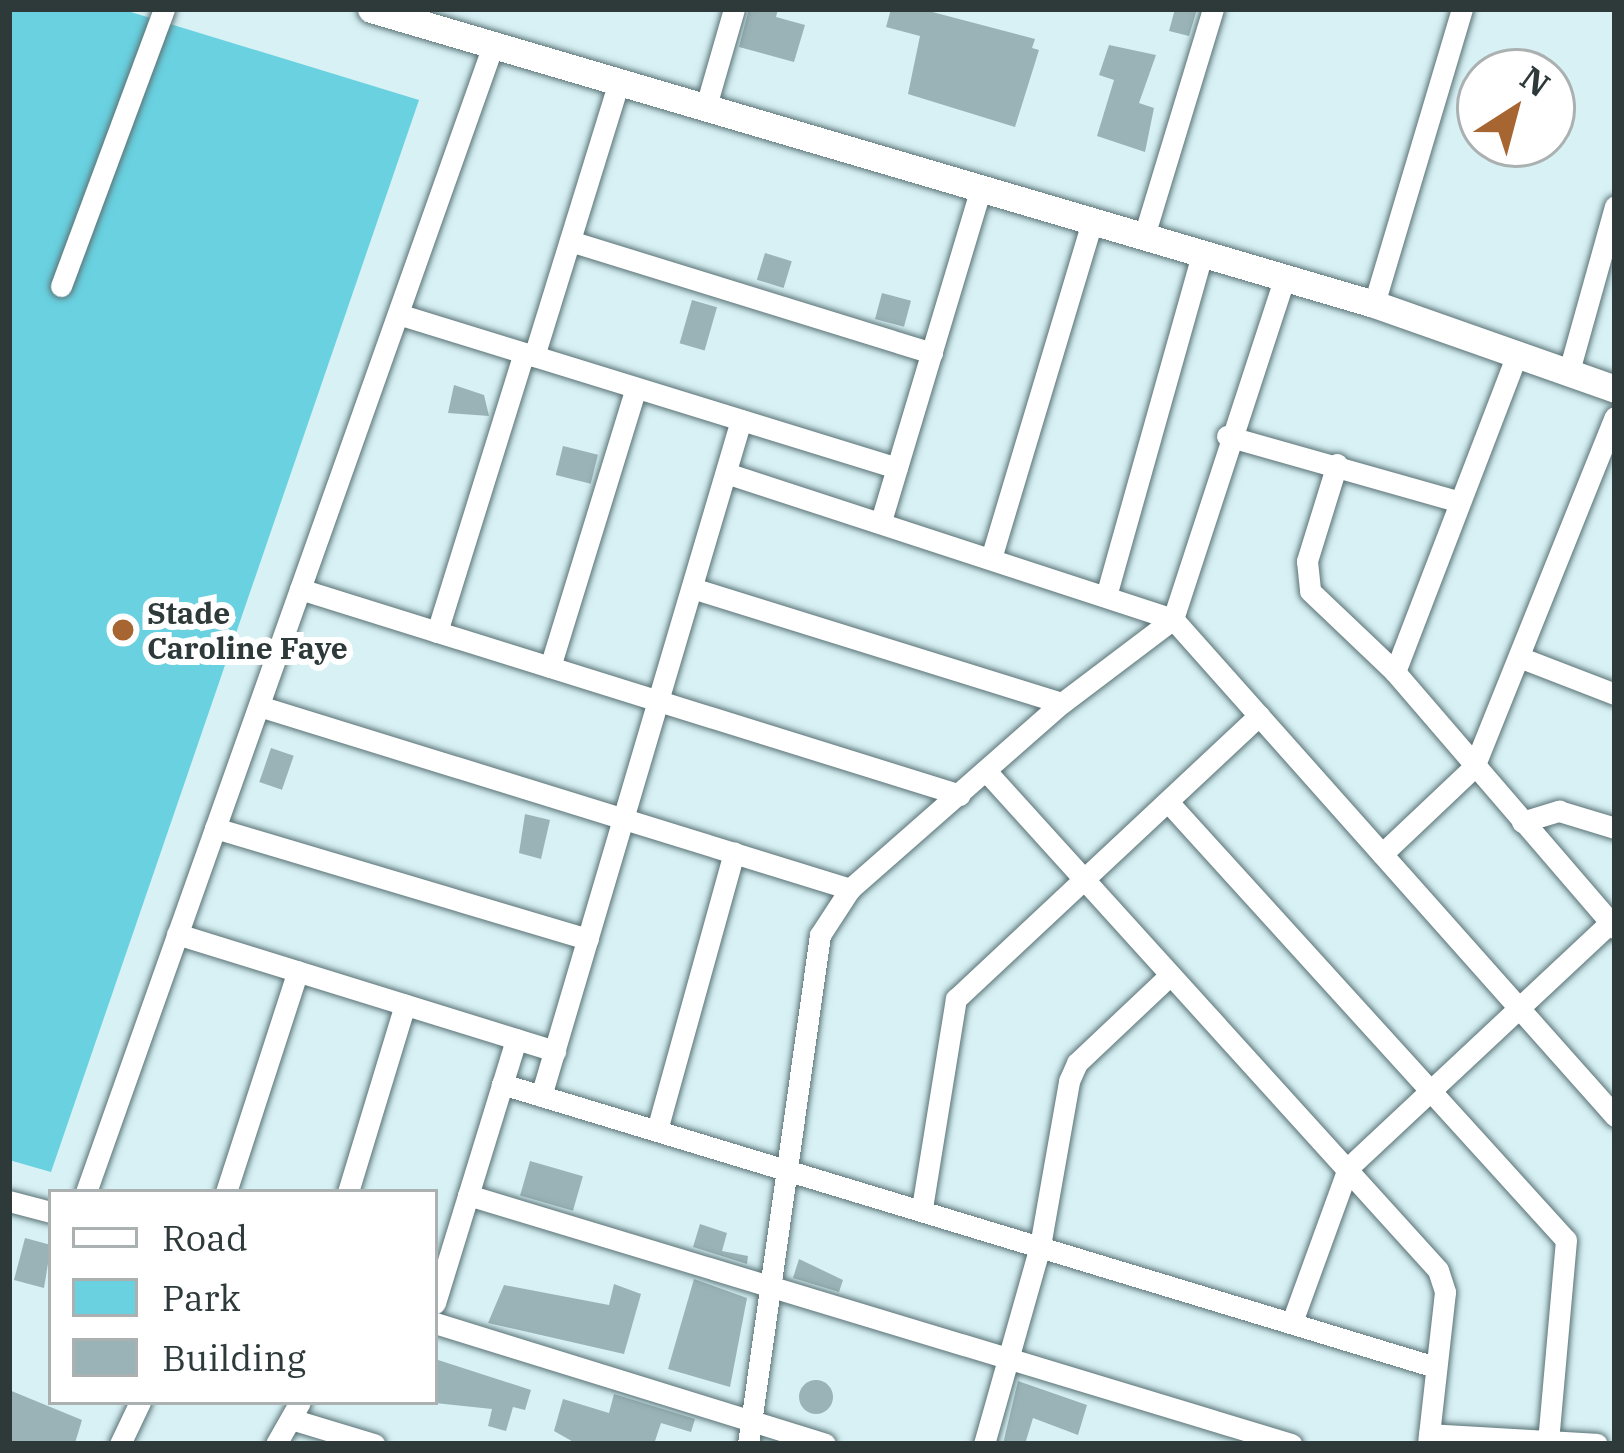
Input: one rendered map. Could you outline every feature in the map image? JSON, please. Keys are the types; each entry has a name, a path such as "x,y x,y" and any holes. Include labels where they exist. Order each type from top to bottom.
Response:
{"main road":[{"path":"379,10 1374,304 1615,389"}],"street":[{"path":"61,286 164,9"},
{"path":"706,106 734,9"},
{"path":"1144,236 1213,9"},
{"path":"1374,304 1462,9"},
{"path":"87,1189 494,45"},
{"path":"437,632 570,241 619,81"},
{"path":"881,521 981,187"},
{"path":"1569,371 1615,206"},
{"path":"992,555 1093,220"},
{"path":"570,241 932,353"},
{"path":"1106,596 1202,254"},
{"path":"748,1444 820,935 850,889 1062,703 1173,619 1227,436 1284,280"},
{"path":"398,314 897,468"},
{"path":"1395,672 1518,352"},
{"path":"550,667 636,388"},
{"path":"1382,854 1474,767 1615,417"},
{"path":"542,1096 741,420"},
{"path":"1227,436 1460,502"},
{"path":"1292,1322 1348,1168 1612,926 1395,672 1305,576 1337,464"},
{"path":"726,473 992,555 1173,619 1615,1116"},
{"path":"692,588 1062,703"},
{"path":"300,589 960,795"},
{"path":"1519,657 1615,694"},
{"path":"259,706 850,889"},
{"path":"922,1208 956,998 1258,715"},
{"path":"986,771 1348,1168 1444,1281 1429,1439 1597,1444"},
{"path":"1169,803 1565,1240 1548,1441"},
{"path":"1522,822 1559,811 1615,828"},
{"path":"215,828 588,939"},
{"path":"657,1130 734,853"},
{"path":"178,934 555,1051"},
{"path":"227,1189 298,971"},
{"path":"984,1444 1040,1246 1077,1063 1170,975"},
{"path":"349,1189 405,1004"},
{"path":"438,1293 516,1039"},
{"path":"502,1084 1435,1367"},
{"path":"468,1195 1291,1444"},
{"path":"11,1209 48,1212"},
{"path":"438,1324 825,1444"},
{"path":"120,1444 139,1405"},
{"path":"288,1429 374,1444"}],"green space":[{"name":"Stade Caroline Faye","path":"9,9 121,9 419,100 51,1172 9,1160"}],"building":[{"path":"749,9 778,9 776,17 805,25 794,62 739,47"},
{"path":"891,9 921,9 1035,39 1032,48 1039,50 1015,127 908,94 920,36 886,27"},
{"path":"1175,9 1197,9 1189,36 1169,31"},
{"path":"1109,45 1156,55 1139,103 1154,108 1145,152 1097,136 1114,80 1099,75"},
{"path":"765,253 792,261 784,288 757,280"},
{"path":"882,293 911,301 904,327 875,319"},
{"path":"692,300 717,307 705,350 680,343"},
{"path":"454,385 484,395 489,416 448,413"},
{"path":"563,446 598,455 591,484 556,475"},
{"path":"271,748 294,756 282,790 259,782"},
{"path":"525,814 550,820 541,859 519,853"},
{"path":"530,1161 583,1176 573,1211 520,1196"},
{"path":"700,1224 727,1233 722,1251 748,1256 747,1264 693,1247"},
{"path":"25,1238 48,1244 44,1288 14,1280"},
{"path":"799,1259 843,1280 839,1292 793,1278"},
{"path":"694,1279 747,1298 730,1387 668,1369"},
{"path":"614,1284 641,1294 624,1354 488,1323 504,1285 609,1305"},
{"path":"438,1360 531,1390 525,1410 513,1407 506,1431 488,1426 492,1409 438,1403"},
{"path":"816,1380 828,1385 833,1397 828,1409 816,1414 804,1409 799,1397 804,1385"},
{"path":"1018,1381 1087,1405 1078,1435 1033,1418 1025,1444 1003,1444"},
{"path":"9,1390 82,1420 75,1443 9,1444"},
{"path":"614,1394 695,1419 691,1432 661,1423 654,1444 577,1444 554,1431 563,1399 609,1413"}],"place":[{"name":"Stade Caroline Faye","path":"123,630"}]}
